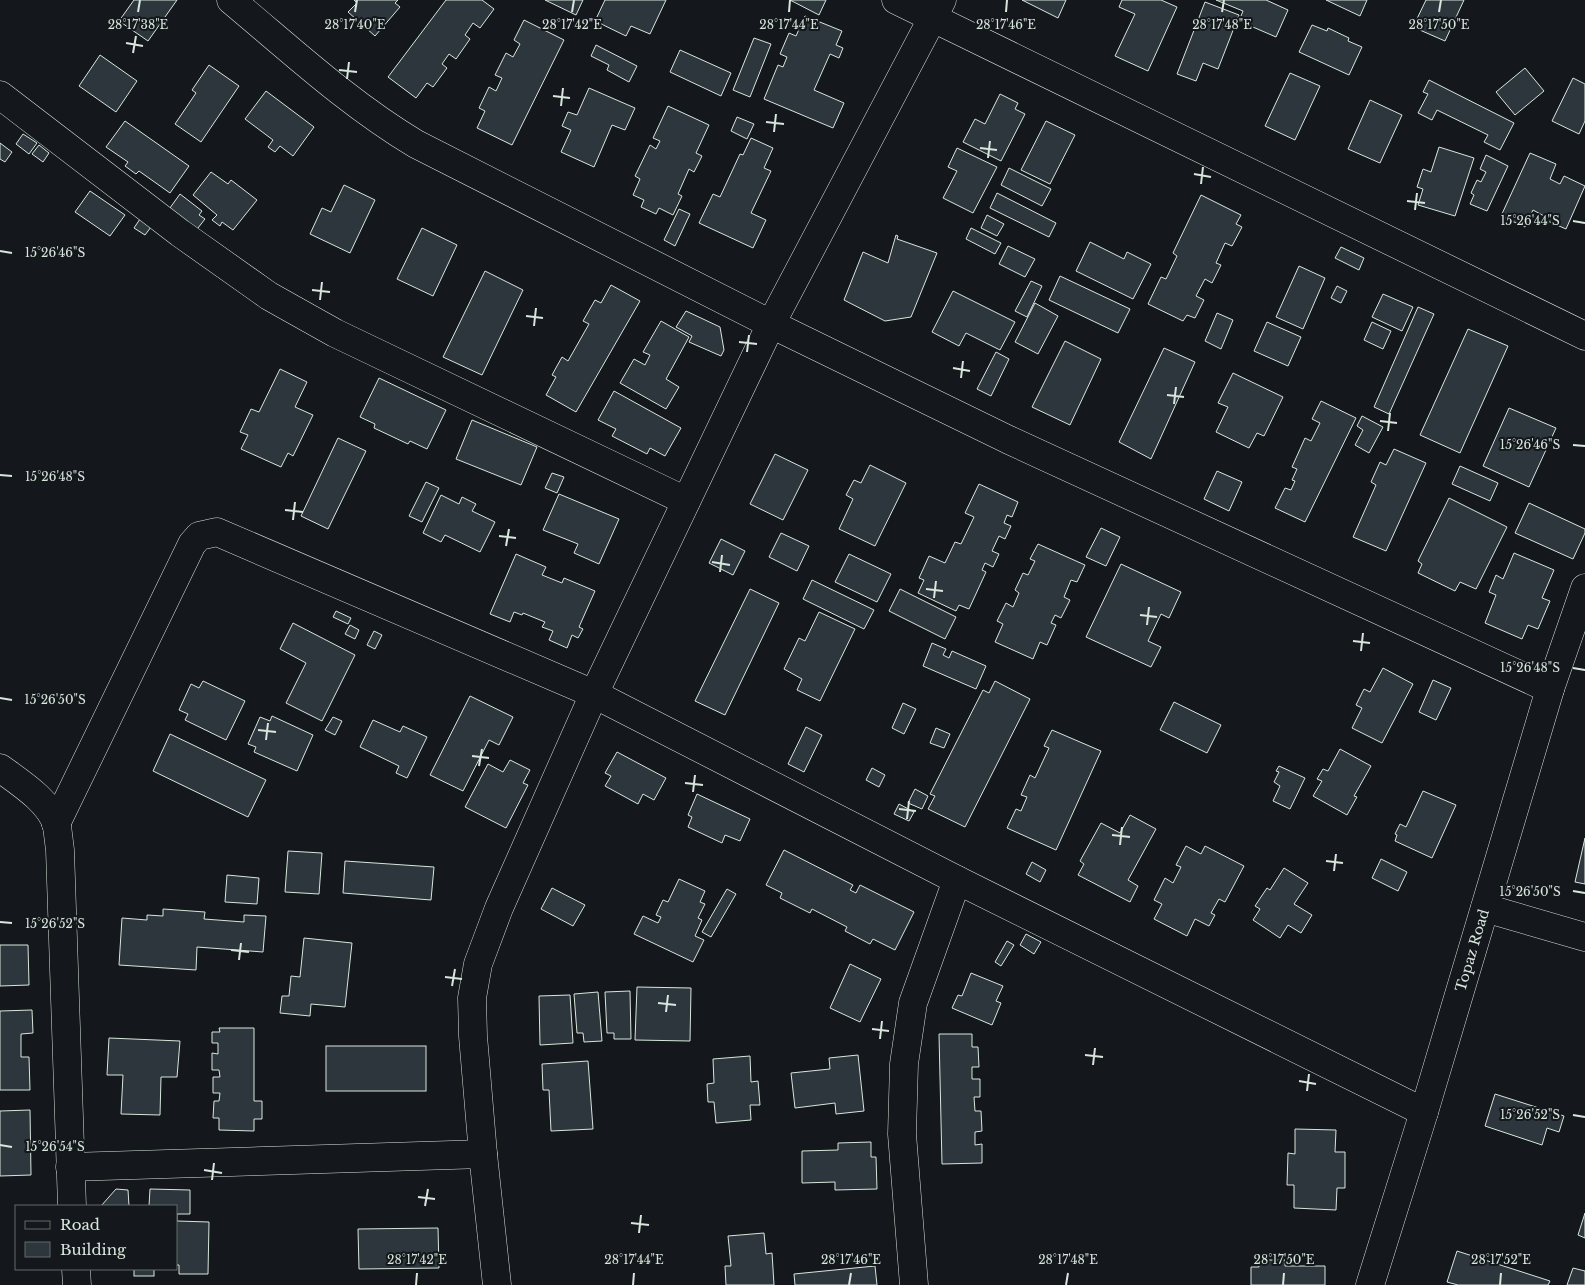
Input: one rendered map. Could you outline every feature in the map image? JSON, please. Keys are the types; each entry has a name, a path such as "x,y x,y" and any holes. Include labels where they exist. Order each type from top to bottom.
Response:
{"street":[{"path":"231,0 353,101 386,126 416,144 770,324 1009,440 1550,689"},
{"path":"896,0 938,9 1585,336"},
{"path":"497,1285 473,1036 472,998 478,964 499,908 594,694 770,324 938,9"},
{"path":"0,94 180,233 269,296 335,333 686,501"},
{"path":"56,824 192,544 199,536 217,532 594,694 957,880 1424,1112"},
{"name":"Topaz Road","path":"1370,1285 1424,1112 1550,689 1585,588"},
{"path":"0,768 43,803 56,824 60,850 72,1205"},
{"path":"914,1285 902,1134 904,1064 913,1003 957,880"},
{"path":"1485,908 1585,937"},
{"path":"70,1167 483,1154"},
{"path":"76,1270 78,1285"}],"building":[{"path":"134,0 177,0 148,41 119,21"},
{"path":"354,0 398,0 395,3 400,7 375,36 348,12 357,3"},
{"path":"446,0 482,0 494,9 480,28 473,23 465,35 470,39 456,59 449,54 442,64 447,68 433,87 427,83 416,98 388,77"},
{"path":"545,0 583,0 576,15"},
{"path":"605,0 666,0 650,34 631,26 626,36 595,21"},
{"path":"790,0 826,0 819,15"},
{"path":"1022,0 1066,0 1058,18"},
{"path":"1122,0 1161,0 1177,7 1148,71 1115,56 1135,14 1119,7"},
{"path":"1216,0 1266,0 1288,10 1276,37 1239,21 1243,11"},
{"path":"1326,0 1367,0 1360,16"},
{"path":"1426,0 1464,0 1445,41 1413,27"},
{"path":"1205,2 1239,15 1218,69 1203,63 1196,81 1177,74"},
{"path":"805,16 842,31 836,45 843,48 839,58 830,54 814,90 844,103 833,128 764,99 778,65 783,67 787,57 780,54 789,33 796,36"},
{"path":"524,20 564,40 512,145 477,128 485,111 479,108 489,87 496,91 502,78 495,75 506,53 513,57 520,44 514,40"},
{"path":"1312,25 1327,31 1328,28 1349,38 1348,41 1362,47 1349,75 1299,52"},
{"path":"754,38 771,44 750,97 733,90"},
{"path":"596,45 637,66 629,82 607,70 609,65 591,56"},
{"path":"680,50 731,73 721,96 670,72"},
{"path":"100,55 137,81 116,112 79,86"},
{"path":"209,65 239,86 201,142 175,124 196,93 192,90"},
{"path":"1525,68 1544,91 1515,115 1496,92"},
{"path":"1290,73 1320,86 1295,140 1265,126"},
{"path":"1573,78 1585,84 1585,121 1579,134 1552,121"},
{"path":"1429,80 1514,123 1500,150 1484,142 1488,135 1437,110 1432,120 1418,113 1428,94 1423,92"},
{"path":"589,88 635,108 625,130 612,125 594,167 561,152 571,130 562,126 568,112 577,115"},
{"path":"266,91 314,127 293,156 280,146 275,152 268,147 273,140 245,119"},
{"path":"1000,94 1018,103 1015,109 1025,114 1001,161 963,142 975,119 985,124"},
{"path":"1370,100 1402,115 1380,163 1348,149"},
{"path":"668,106 709,125 696,153 702,156 694,172 689,169 678,194 682,196 673,215 659,208 656,214 641,207 644,200 633,195 640,179 635,176 650,145 656,149 660,141 653,138"},
{"path":"737,117 754,124 747,139 731,131"},
{"path":"125,121 189,166 170,193 139,171 136,174 125,166 128,162 106,147"},
{"path":"1046,121 1075,135 1050,184 1021,170"},
{"path":"23,134 37,143 29,154 16,144"},
{"path":"751,138 773,148 764,168 771,171 751,213 766,220 753,248 699,223 713,194 720,197 740,154 743,155"},
{"path":"0,143 12,152 5,162 0,159"},
{"path":"39,145 49,153 43,162 32,154"},
{"path":"1439,147 1474,158 1455,216 1418,205 1423,189 1417,187 1423,169 1431,172"},
{"path":"957,148 997,167 973,213 943,198 957,171 948,167"},
{"path":"1530,153 1556,164 1550,179 1560,184 1564,176 1585,186 1566,229 1543,219 1544,216 1533,210 1525,227 1501,216"},
{"path":"1486,155 1508,166 1487,211 1470,204 1474,195 1471,193 1477,180 1481,182 1486,172 1480,169"},
{"path":"1009,168 1051,189 1042,206 1001,185"},
{"path":"211,172 228,184 231,180 257,200 233,230 222,222 220,226 212,220 217,215 193,195"},
{"path":"344,185 375,200 350,253 310,234 322,208 331,212"},
{"path":"90,191 125,215 110,236 75,212"},
{"path":"997,193 1056,223 1049,237 990,208"},
{"path":"180,194 202,211 199,215 205,219 194,233 167,212"},
{"path":"1201,195 1241,215 1236,224 1242,227 1232,246 1225,243 1216,263 1221,265 1212,283 1205,279 1196,296 1204,300 1195,318 1187,315 1183,321 1148,304 1161,277 1166,279 1177,256 1173,253"},
{"path":"679,209 690,214 675,246 664,240"},
{"path":"987,215 1004,224 997,236 981,228"},
{"path":"140,219 151,227 145,235 134,228"},
{"path":"422,228 457,245 433,296 397,279"},
{"path":"971,228 1001,243 995,254 966,239"},
{"path":"896,235 898,236 897,239 937,253 911,317 885,321 844,300 863,252 888,263"},
{"path":"1090,242 1124,259 1127,252 1151,264 1133,299 1076,271"},
{"path":"1008,246 1035,259 1025,277 999,264"},
{"path":"1341,247 1364,258 1359,270 1335,258"},
{"path":"1299,266 1325,278 1303,329 1276,317"},
{"path":"485,271 523,290 482,375 443,357"},
{"path":"1060,276 1130,309 1118,333 1049,300"},
{"path":"1031,281 1042,286 1027,317 1015,311"},
{"path":"611,285 640,301 576,412 546,395 556,377 552,375 562,357 568,361 589,324 583,321 595,300 601,303"},
{"path":"1337,286 1347,291 1341,303 1331,298"},
{"path":"953,291 1015,322 1000,350 966,333 959,346 932,332"},
{"path":"1383,294 1413,307 1402,331 1372,317"},
{"path":"1035,303 1058,316 1038,354 1015,342"},
{"path":"1418,307 1434,314 1389,414 1374,407"},
{"path":"686,311 720,327 724,350 721,356 689,342 692,336 676,327"},
{"path":"1217,313 1233,320 1221,349 1205,341"},
{"path":"661,321 689,337 666,379 679,387 666,409 620,383 634,359 645,365 650,355 643,352"},
{"path":"1267,322 1301,337 1288,366 1254,351"},
{"path":"1372,322 1391,331 1383,349 1364,340"},
{"path":"1468,329 1508,346 1460,453 1420,435"},
{"path":"1065,341 1101,359 1070,425 1032,407"},
{"path":"1164,348 1195,362 1151,459 1119,442"},
{"path":"996,352 1009,359 991,396 977,389"},
{"path":"280,369 307,382 295,407 313,415 293,456 288,453 281,467 241,449 248,435 240,432 251,409 259,412"},
{"path":"1233,373 1283,397 1264,436 1257,433 1249,448 1216,432 1228,407 1218,403"},
{"path":"379,378 446,410 427,449 410,441 408,444 374,428 375,424 360,417"},
{"path":"614,391 681,428 665,456 650,448 647,454 612,436 616,429 598,420"},
{"path":"1321,401 1356,418 1305,522 1275,508 1285,488 1291,490 1295,481 1292,480 1297,469 1292,467 1305,438 1311,441 1320,423 1312,419"},
{"path":"1509,408 1556,428 1529,487 1483,466"},
{"path":"1362,416 1383,427 1369,453 1355,445 1363,430 1357,426"},
{"path":"472,420 537,447 521,485 456,459"},
{"path":"338,438 366,451 328,529 301,516"},
{"path":"1394,449 1426,463 1386,551 1353,537 1376,485 1371,482 1380,462 1386,465"},
{"path":"775,454 808,470 783,520 750,504"},
{"path":"870,465 906,483 875,546 839,529 853,499 846,495 854,480 861,483"},
{"path":"1460,466 1498,483 1490,501 1452,484"},
{"path":"1217,471 1242,482 1229,511 1204,499"},
{"path":"552,473 564,477 557,493 545,488"},
{"path":"426,482 439,488 422,522 409,516"},
{"path":"979,484 1018,502 1012,517 1007,515 1004,523 1011,526 1005,539 999,536 992,551 999,554 993,567 985,563 982,570 986,572 969,609 959,605 956,611 918,593 924,580 919,578 929,556 945,563 955,542 961,544 974,517 965,513"},
{"path":"559,494 619,519 599,564 574,553 578,544 543,530"},
{"path":"441,495 459,504 462,497 476,504 472,511 495,522 480,552 445,535 441,542 423,533"},
{"path":"1449,498 1507,527 1476,589 1460,582 1455,591 1418,573 1422,564 1418,561"},
{"path":"1529,503 1585,529 1573,559 1515,533"},
{"path":"1101,528 1120,537 1106,566 1086,557"},
{"path":"781,533 809,546 797,571 769,557"},
{"path":"721,539 745,551 733,575 709,563"},
{"path":"1038,544 1085,565 1077,582 1071,580 1064,597 1070,600 1061,618 1055,615 1051,623 1056,625 1047,645 1040,642 1033,659 995,642 1003,624 997,621 1006,603 1013,607 1019,593 1015,590 1023,573 1028,575 1035,561 1030,559"},
{"path":"1514,553 1554,570 1542,598 1550,601 1538,629 1528,625 1522,639 1485,623 1496,595 1489,592 1496,575 1503,579"},
{"path":"516,554 546,567 542,575 562,583 564,578 595,591 579,627 583,629 578,638 572,635 567,648 549,640 553,631 542,627 545,622 523,613 522,615 514,612 510,622 490,614"},
{"path":"849,554 891,574 877,602 835,582"},
{"path":"1121,564 1181,592 1169,618 1161,614 1148,641 1161,647 1151,667 1086,637"},
{"path":"812,580 874,610 864,629 803,599"},
{"path":"750,589 779,603 725,715 695,701"},
{"path":"900,589 956,617 945,639 889,611"},
{"path":"336,611 351,618 348,624 333,617"},
{"path":"819,612 855,629 820,701 797,690 802,679 784,669 799,638 805,641"},
{"path":"293,623 355,655 322,721 286,703 306,663 280,649"},
{"path":"350,625 359,630 355,639 345,634"},
{"path":"374,631 382,635 375,649 367,645"},
{"path":"932,643 946,649 943,655 949,658 952,651 986,666 976,689 923,666"},
{"path":"1383,668 1413,684 1382,743 1352,728 1362,708 1356,705 1364,689 1370,692"},
{"path":"1433,680 1451,688 1436,720 1419,712"},
{"path":"203,681 245,701 226,740 185,720 188,714 179,710 191,684 199,688"},
{"path":"995,681 1030,699 965,827 928,809 935,796 930,794 983,690 989,693"},
{"path":"470,696 513,717 499,745 489,740 463,791 430,775"},
{"path":"1174,702 1221,725 1207,753 1160,730"},
{"path":"903,703 916,709 904,734 892,728"},
{"path":"272,716 313,735 297,771 254,752 256,747 248,744 260,717 270,721"},
{"path":"333,717 342,721 335,735 325,730"},
{"path":"373,720 400,732 403,726 427,737 407,778 396,773 399,766 360,747"},
{"path":"806,727 822,735 804,772 788,764"},
{"path":"936,728 950,734 944,748 930,743"},
{"path":"1052,730 1101,751 1056,850 1007,828 1016,809 1021,811 1027,797 1021,795 1030,775 1035,778 1049,748 1044,746"},
{"path":"170,734 266,780 248,817 153,771"},
{"path":"1340,749 1371,766 1354,796 1357,797 1347,815 1313,796 1322,781 1317,779 1323,769 1328,771"},
{"path":"617,752 666,778 654,800 643,794 638,804 605,786 611,776 605,773"},
{"path":"510,760 530,770 523,783 528,785 506,828 465,807 488,764 503,772"},
{"path":"1279,766 1305,778 1290,809 1273,801 1280,786 1274,782 1279,772 1276,771"},
{"path":"872,768 885,775 879,787 866,780"},
{"path":"915,789 928,796 922,809 908,803"},
{"path":"1423,791 1456,805 1432,858 1395,841 1397,835 1395,834 1400,824 1406,827"},
{"path":"697,794 750,819 740,841 725,835 722,843 688,827 692,817 688,815"},
{"path":"899,804 914,812 909,821 894,814"},
{"path":"1130,815 1156,829 1128,880 1138,886 1130,902 1078,875 1084,864 1080,861 1101,823 1120,833"},
{"path":"1585,838 1585,884 1575,882"},
{"path":"1186,846 1201,854 1205,846 1244,866 1225,902 1219,899 1211,913 1215,915 1209,926 1195,919 1187,936 1154,919 1162,904 1154,900 1165,878 1173,883 1181,867 1176,865"},
{"path":"784,850 853,885 850,890 856,893 860,885 914,912 895,950 873,939 870,944 845,931 847,927 812,909 810,913 780,898 782,893 766,885"},
{"path":"288,851 322,853 319,894 285,892"},
{"path":"1381,859 1407,872 1398,891 1372,878"},
{"path":"345,861 434,867 431,900 343,893"},
{"path":"1032,862 1046,870 1040,882 1026,874"},
{"path":"1284,868 1308,883 1294,904 1312,915 1301,933 1288,925 1280,938 1253,920 1260,909 1255,906 1267,888 1270,890"},
{"path":"227,875 259,878 257,904 225,902"},
{"path":"679,879 705,891 700,902 705,904 698,918 702,920 695,936 704,940 693,962 634,934 643,916 658,923 661,917 656,915 663,900 668,902"},
{"path":"552,888 585,905 573,926 541,909"},
{"path":"727,889 736,894 711,937 702,932"},
{"path":"163,909 205,912 204,919 244,922 244,915 266,916 263,952 197,947 196,970 119,965 122,918 147,920 147,915 163,916"},
{"path":"1026,934 1041,942 1034,954 1020,945"},
{"path":"304,938 352,943 345,1007 311,1004 310,1016 280,1013 282,996 289,996 291,976 300,977"},
{"path":"1007,941 1014,945 1001,966 995,962"},
{"path":"0,945 28,945 29,985 0,986"},
{"path":"850,964 881,979 860,1022 830,1008"},
{"path":"971,973 1003,986 996,1001 1001,1003 992,1025 952,1008 958,995 962,996"},
{"path":"637,987 691,988 690,1041 635,1040"},
{"path":"630,991 631,1039 614,1039 614,1033 607,1033 605,992"},
{"path":"598,992 602,1041 584,1042 583,1033 577,1033 574,994"},
{"path":"570,995 573,1043 540,1045 539,996"},
{"path":"32,1010 33,1033 21,1034 21,1057 29,1057 30,1090 0,1090 0,1011"},
{"path":"219,1028 254,1028 254,1101 262,1101 262,1119 254,1119 254,1131 219,1130 219,1118 213,1118 214,1101 219,1101 220,1093 213,1093 213,1077 220,1077 219,1070 212,1070 212,1053 218,1054 218,1043 212,1043 212,1032 220,1032"},
{"path":"939,1034 972,1034 972,1047 978,1047 979,1067 972,1067 972,1079 980,1079 980,1097 974,1097 975,1111 981,1111 982,1131 975,1132 975,1145 982,1144 982,1163 942,1164"},
{"path":"109,1038 180,1041 177,1077 161,1077 160,1115 121,1114 123,1075 107,1075"},
{"path":"326,1046 426,1046 426,1091 326,1091"},
{"path":"858,1055 864,1111 836,1114 835,1103 795,1108 791,1073 830,1069 829,1058"},
{"path":"750,1056 751,1082 758,1081 760,1105 750,1105 751,1120 716,1123 714,1102 708,1102 707,1084 714,1083 713,1059"},
{"path":"588,1061 593,1129 551,1131 549,1090 543,1090 542,1064"},
{"path":"1495,1094 1564,1116 1559,1132 1547,1128 1542,1145 1485,1126"},
{"path":"30,1110 31,1175 0,1176 0,1111"},
{"path":"1295,1129 1336,1130 1335,1152 1345,1152 1345,1188 1337,1188 1336,1210 1294,1208 1294,1185 1287,1185 1288,1153 1295,1154"},
{"path":"871,1142 871,1157 876,1157 877,1189 835,1190 835,1182 802,1183 802,1151 838,1150 838,1143"},
{"path":"116,1189 128,1190 129,1205 102,1205"},
{"path":"150,1189 190,1190 190,1214 178,1214 178,1205 149,1205"},
{"path":"1585,1213 1585,1238 1578,1235"},
{"path":"178,1221 209,1222 208,1274 179,1274"},
{"path":"438,1228 439,1268 359,1269 358,1229"},
{"path":"764,1233 766,1254 772,1253 774,1285 726,1285 725,1266 731,1266 728,1236"},
{"path":"1457,1251 1550,1281 1548,1285 1458,1285 1447,1282"},
{"path":"1259,1260 1285,1260 1285,1266 1325,1266 1325,1285 1251,1285 1251,1267 1259,1267"},
{"path":"875,1266 877,1285 795,1285 794,1274"},
{"path":"1573,1268 1585,1271 1585,1285 1567,1285"},
{"path":"134,1270 154,1270 154,1276 134,1276"}]}
